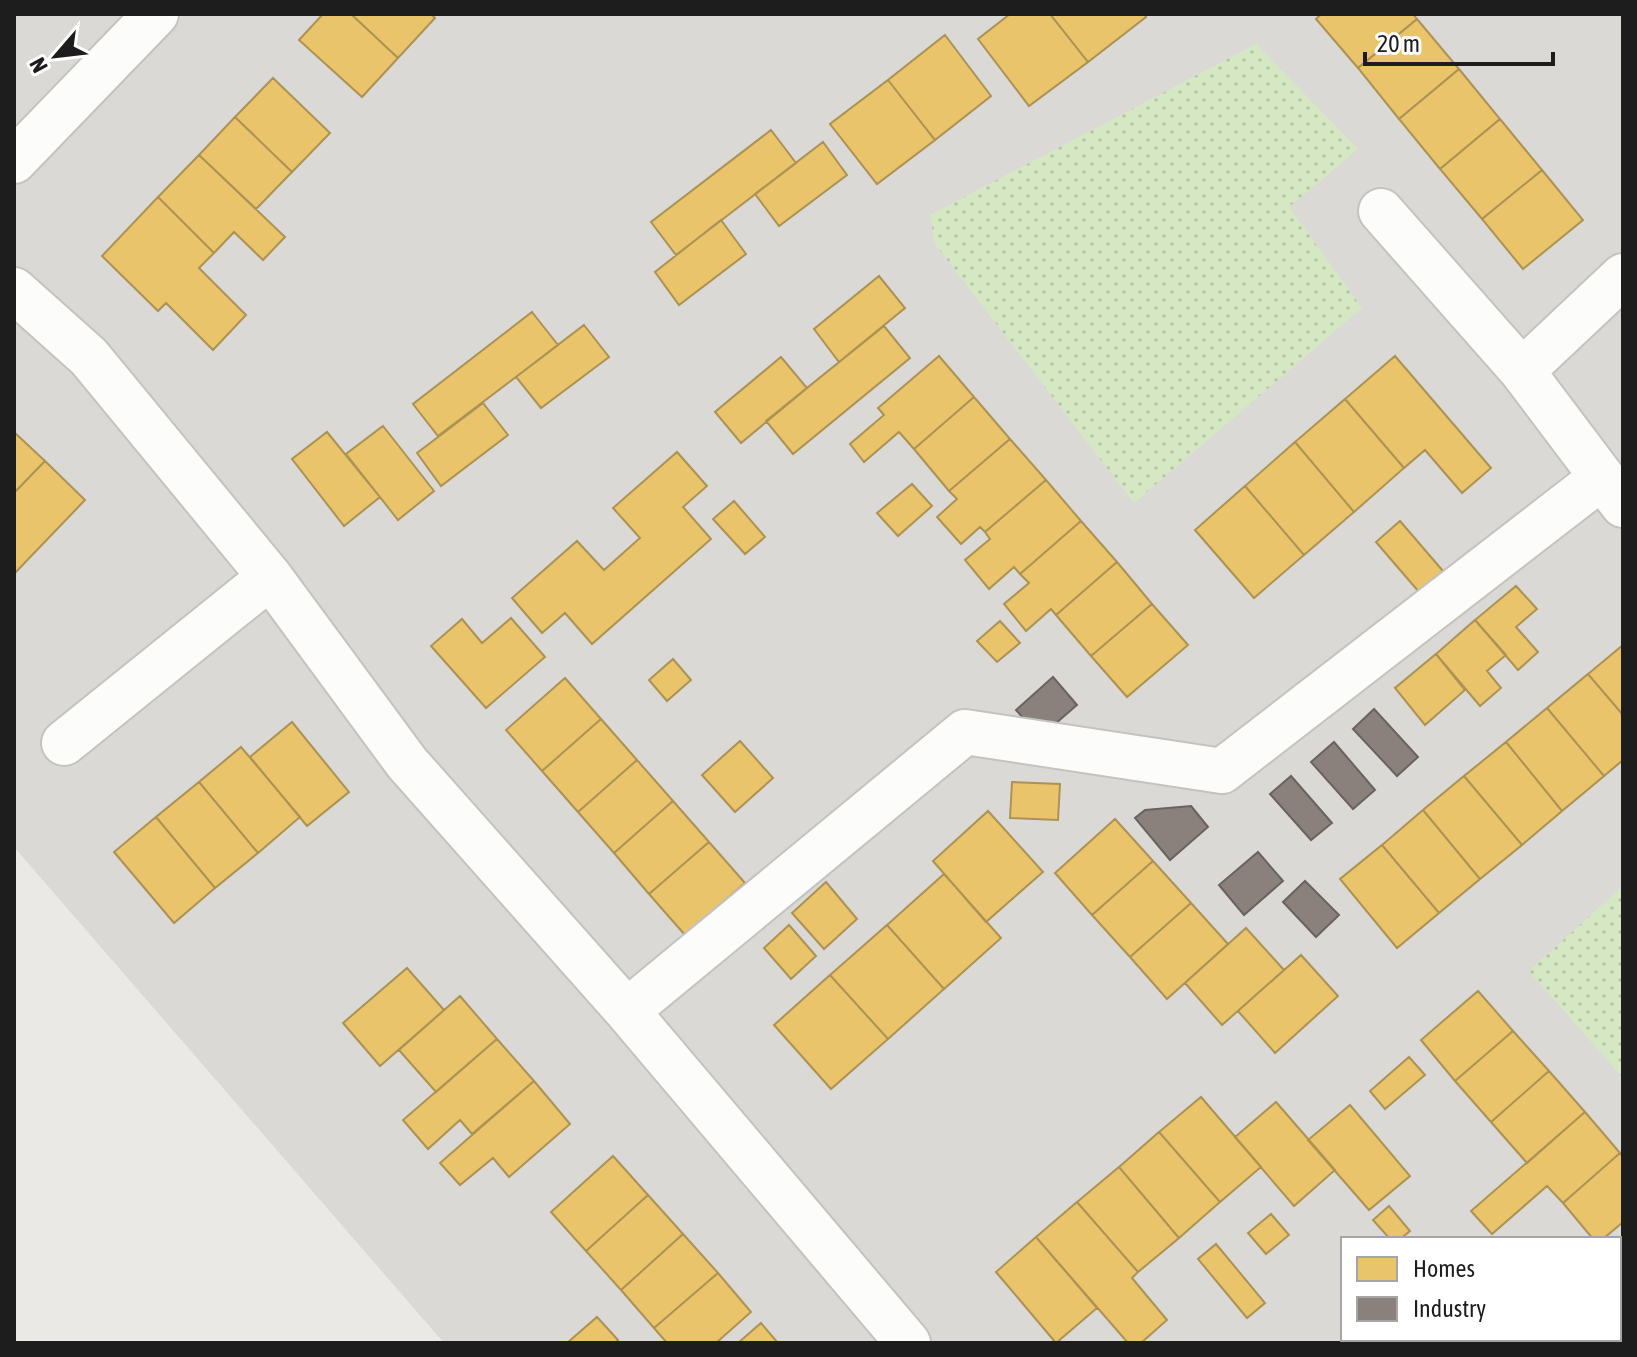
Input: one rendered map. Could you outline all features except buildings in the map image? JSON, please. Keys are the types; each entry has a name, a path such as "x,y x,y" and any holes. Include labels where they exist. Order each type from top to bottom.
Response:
{"street":[{"path":"14,161 156,14"},
{"path":"627,1011 965,732 1222,771 1612,492 1522,371 1381,211"},
{"path":"1522,371 1623,276"},
{"path":"14,290 89,357 270,577 407,763 627,1011 908,1343"},
{"path":"64,743 270,577"}],"shaded area":[{"path":"14,14 1623,14 1623,1343 444,1343 14,847"}],"green space":[{"path":"1256,44 1358,149 1289,207 1362,308 1134,503 935,244 930,215"},
{"path":"1623,886 1623,1078 1529,971"}]}
